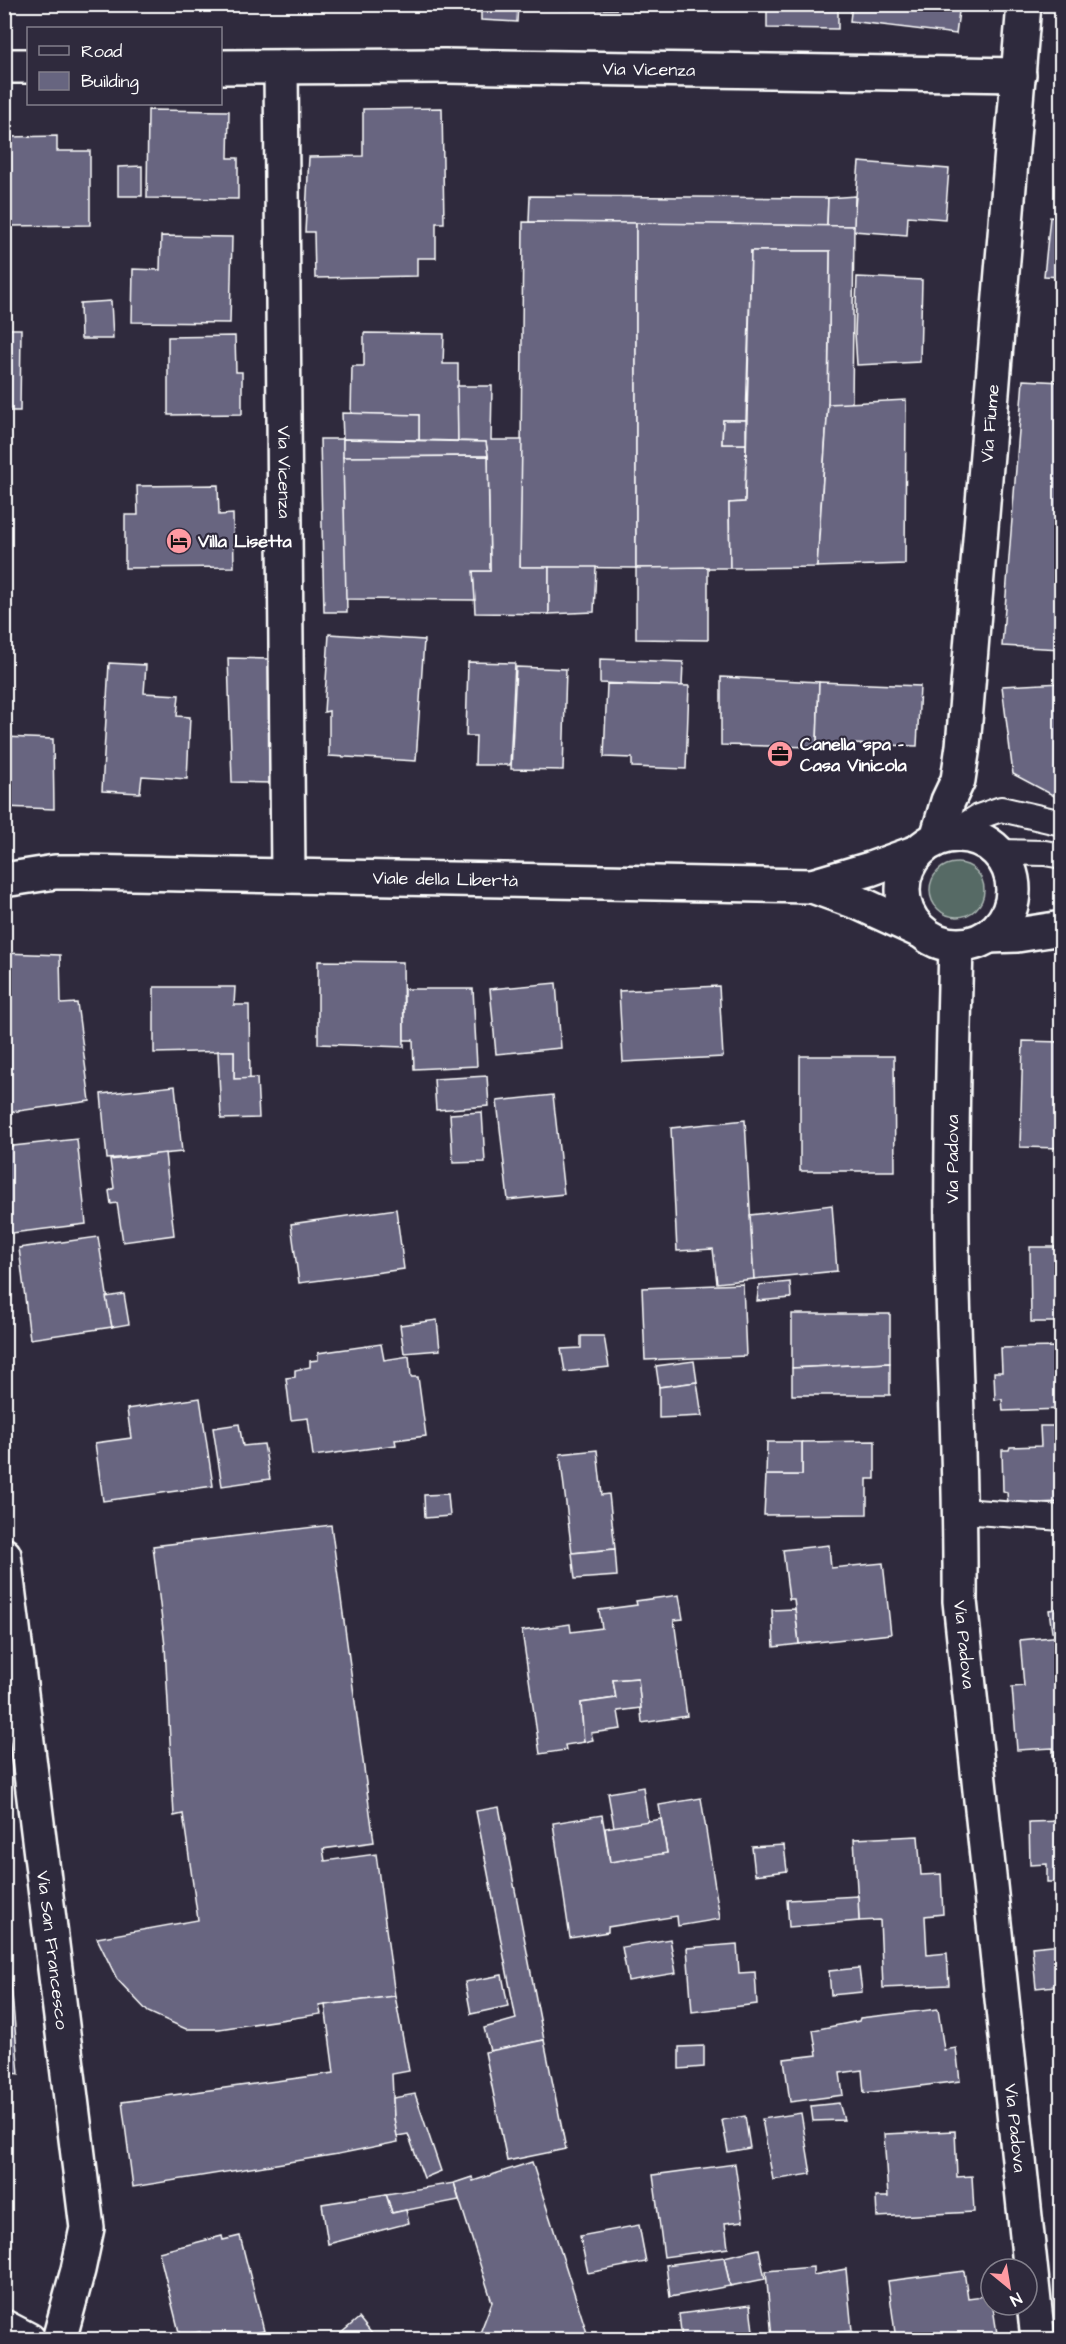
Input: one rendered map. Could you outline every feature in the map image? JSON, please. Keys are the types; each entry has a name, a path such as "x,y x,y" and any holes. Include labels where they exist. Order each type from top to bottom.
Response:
{"street":[{"name":"Via Fiume","path":"935,841 948,801 958,780 963,746 1024,4"},
{"path":"4,66 27,66"},
{"name":"Via Vicenza","path":"222,67 445,66 1019,75"},
{"name":"Via Vicenza","path":"281,67 288,876"},
{"path":"984,840 999,852 1010,868 1014,887 1012,906 1003,923 989,936 975,944 956,946 929,939 918,930 908,915 903,899 903,882 908,866 935,841 984,840"},
{"name":"Viale della Libertà","path":"4,862 67,872 812,885 870,869 935,841"},
{"name":"Viale della Libertà","path":"4,880 67,872"},
{"name":"Viale della Libertà","path":"812,885 918,930"},
{"path":"989,936 1017,935 1062,928"},
{"name":"Via Padova","path":"956,946 952,1072 953,1290 961,1511 960,1601 1038,2340"},
{"name":"Via San Francesco","path":"4,1556 87,2228 59,2340"},
{"path":"4,2327 29,2340"}],"lane":[{"path":"935,841 978,817 1001,809 1062,823"},
{"path":"999,852 1045,853 1062,856"},
{"path":"961,1511 1062,1518"}],"green space":[{"path":"952,863 962,863 972,867 980,875 984,890 980,905 972,913 962,917 952,917 942,913 934,905 930,895 930,885 934,875 942,867"}],"building":[{"path":"439,4 518,4 517,22 481,20 481,12 439,11"},
{"path":"571,4 635,4 635,9 571,10"},
{"path":"767,4 838,4 838,29 767,28"},
{"path":"852,4 960,4 956,34 850,21"},
{"path":"442,108 444,223 436,223 436,258 417,258 417,276 315,278 314,232 305,232 309,157 363,156 363,109"},
{"path":"148,110 229,111 228,158 238,158 238,199 147,198"},
{"path":"57,136 57,151 90,151 90,225 10,226 9,137"},
{"path":"859,162 949,169 945,219 908,216 907,235 853,231"},
{"path":"142,166 142,196 118,196 118,167"},
{"path":"530,196 828,198 827,226 529,222"},
{"path":"855,196 854,226 827,226 828,198"},
{"path":"1050,217 1062,219 1062,277 1044,276"},
{"path":"523,222 636,223 636,568 520,567"},
{"path":"636,223 854,226 852,404 828,404 830,251 751,251 746,420 723,420 722,444 746,444 745,502 729,503 730,568 636,568"},
{"path":"161,236 232,237 230,323 132,322 133,269 160,270"},
{"path":"751,251 830,251 828,404 817,567 730,568 729,503 745,502"},
{"path":"857,277 922,280 920,362 857,365 855,333"},
{"path":"111,301 113,339 81,339 80,303"},
{"path":"4,329 21,329 20,411 4,411"},
{"path":"364,333 444,334 443,364 458,364 458,441 419,440 419,415 351,414 352,366 364,366"},
{"path":"235,336 236,372 242,372 242,414 168,415 168,337"},
{"path":"1023,380 1062,382 1062,649 1002,646"},
{"path":"457,386 492,386 491,440 522,440 520,567 549,567 549,614 475,613 473,571 490,571 488,456 486,442 458,441"},
{"path":"906,400 905,564 817,567 828,404"},
{"path":"342,413 419,415 419,440 343,439"},
{"path":"723,420 746,420 746,444 722,444"},
{"path":"320,439 343,439 347,612 324,612"},
{"path":"343,439 486,442 488,456 343,457"},
{"path":"488,456 490,571 473,571 475,600 346,599 343,457"},
{"name":"Villa Lisetta","path":"218,485 219,515 233,514 234,567 125,568 125,515 138,515 137,486"},
{"path":"549,567 596,567 594,612 549,614"},
{"path":"708,567 708,640 636,639 636,568"},
{"path":"329,634 424,640 416,761 329,756 329,711 324,712"},
{"path":"228,658 269,659 270,783 232,782"},
{"path":"600,659 683,662 682,686 600,683"},
{"path":"468,662 515,663 510,765 475,765 476,736 466,736"},
{"path":"109,663 146,665 144,693 179,695 177,716 190,717 187,779 142,776 140,793 102,791"},
{"path":"516,667 566,669 563,770 511,769"},
{"path":"721,677 819,682 817,747 721,745"},
{"path":"819,682 920,686 917,746 817,743"},
{"path":"1062,683 1062,800 1013,774 1002,686"},
{"path":"607,684 689,686 686,769 632,767 632,758 604,757"},
{"path":"4,737 53,739 54,809 4,807"},
{"path":"4,953 60,955 61,1004 77,1003 90,1101 4,1113"},
{"path":"318,961 403,962 404,1047 318,1044"},
{"path":"556,983 561,1048 496,1054 490,989"},
{"path":"719,986 723,1057 623,1062 619,991"},
{"path":"154,987 235,987 234,1005 249,1005 250,1079 234,1079 234,1051 154,1053"},
{"path":"404,989 473,989 477,1066 414,1069 413,1040 404,1040"},
{"path":"1023,1041 1062,1042 1062,1148 1020,1147"},
{"path":"218,1051 234,1051 234,1079 257,1078 259,1118 221,1119"},
{"path":"800,1056 894,1056 895,1171 800,1171"},
{"path":"487,1076 489,1106 436,1110 434,1079"},
{"path":"175,1086 182,1152 107,1159 101,1094"},
{"path":"553,1095 564,1194 508,1200 497,1101"},
{"path":"482,1112 485,1162 453,1163 450,1114"},
{"path":"745,1120 754,1279 717,1283 713,1249 677,1251 671,1128"},
{"path":"77,1139 86,1224 4,1234 4,1147"},
{"path":"165,1153 174,1235 123,1242 117,1203 111,1204 109,1191 114,1188 110,1160"},
{"path":"832,1205 837,1271 754,1279 750,1215"},
{"path":"396,1209 404,1269 299,1283 291,1224"},
{"path":"98,1237 112,1327 30,1339 19,1248"},
{"path":"1030,1247 1062,1247 1062,1322 1031,1322"},
{"path":"790,1282 791,1298 757,1301 759,1285"},
{"path":"743,1284 746,1356 645,1360 642,1288"},
{"path":"124,1294 129,1324 112,1327 106,1297"},
{"path":"792,1314 890,1314 890,1363 792,1368"},
{"path":"437,1320 440,1350 404,1353 400,1325"},
{"path":"581,1336 604,1336 609,1367 565,1372 561,1349 581,1348"},
{"path":"381,1344 384,1360 409,1356 411,1377 418,1377 426,1436 395,1440 396,1445 313,1456 308,1418 291,1420 286,1378 295,1377 295,1370 310,1367 310,1361 318,1360 318,1353"},
{"path":"1062,1347 1062,1409 1003,1411 1002,1399 995,1400 994,1372 1002,1372 1001,1348"},
{"path":"694,1361 697,1382 659,1387 656,1366"},
{"path":"890,1363 890,1395 792,1395 792,1368"},
{"path":"697,1382 702,1416 659,1418 659,1387"},
{"path":"200,1398 213,1486 103,1501 95,1443 131,1438 127,1409"},
{"path":"239,1424 243,1446 264,1444 270,1479 222,1486 213,1428"},
{"path":"1040,1426 1062,1426 1062,1502 1008,1504 1007,1492 1003,1491 1002,1450 1009,1450 1010,1447 1041,1446"},
{"path":"875,1441 875,1479 867,1479 867,1514 764,1515 766,1475 802,1475 802,1442"},
{"path":"767,1442 802,1442 802,1475 766,1475"},
{"path":"597,1450 602,1495 609,1494 615,1549 572,1553 560,1454"},
{"path":"448,1494 450,1516 425,1518 424,1495"},
{"path":"331,1525 374,1842 323,1849 325,1861 376,1854 395,1996 319,2006 321,2014 219,2029 186,2029 148,2012 117,1979 97,1938 198,1920 183,1814 174,1816 165,1646 153,1546"},
{"path":"829,1545 831,1568 883,1563 891,1634 799,1644 794,1599 789,1599 783,1550"},
{"path":"615,1549 617,1576 575,1579 572,1553"},
{"path":"679,1595 683,1619 674,1620 687,1716 642,1723 638,1678 613,1680 616,1698 581,1703 584,1742 565,1745 566,1750 540,1754 522,1631 570,1624 571,1632 602,1628 599,1610 637,1605 636,1601"},
{"path":"1062,1608 1062,1632 1052,1632 1049,1610"},
{"path":"795,1609 799,1644 774,1647 772,1610"},
{"path":"1062,1636 1062,1754 1053,1755 1053,1748 1017,1750 1012,1687 1024,1686 1020,1640"},
{"path":"638,1678 641,1708 618,1711 621,1729 591,1733 593,1740 584,1742 581,1703 616,1698 613,1680"},
{"path":"1062,1754 1062,1778 1055,1778 1053,1755"},
{"path":"643,1787 648,1822 614,1827 608,1793"},
{"path":"701,1798 720,1919 678,1926 677,1916 608,1927 608,1932 570,1938 553,1823 602,1815 610,1862 667,1853 659,1805"},
{"path":"499,1807 544,2040 490,2051 484,2028 516,2019 476,1811"},
{"path":"661,1819 667,1853 610,1862 605,1828"},
{"path":"1062,1821 1062,1882 1047,1882 1047,1864 1030,1865 1029,1822"},
{"path":"918,1836 921,1875 941,1874 943,1914 925,1916 927,1955 947,1953 949,1985 883,1988 880,1920 859,1921 854,1839"},
{"path":"784,1845 787,1871 755,1875 752,1847"},
{"path":"858,1896 859,1921 789,1927 787,1900"},
{"path":"1062,1903 1062,1928 1059,1929 1057,1904"},
{"path":"670,1939 676,1973 628,1981 622,1947"},
{"path":"737,1944 739,1973 755,1972 757,2004 692,2012 687,1948"},
{"path":"1062,1944 1062,1993 1057,1993 1055,1986 1036,1988 1032,1947"},
{"path":"4,1947 8,1948 19,2074 4,2072"},
{"path":"859,1968 862,1992 831,1995 829,1971"},
{"path":"502,1975 508,2006 471,2014 465,1982"},
{"path":"395,1996 409,2071 392,2074 398,2142 133,2187 122,2102 334,2073 325,2005"},
{"path":"938,2009 944,2050 956,2048 960,2081 864,2093 862,2070 840,2073 843,2095 790,2102 784,2059 817,2055 813,2030 859,2021 860,2018"},
{"path":"544,2040 566,2149 507,2161 485,2052"},
{"path":"704,2046 704,2067 679,2069 679,2047"},
{"path":"415,2094 441,2171 424,2178 408,2134 397,2136 394,2117 393,2098"},
{"path":"839,2103 844,2120 813,2121 811,2106"},
{"path":"801,2113 811,2174 773,2180 762,2119"},
{"path":"745,2116 750,2148 728,2152 722,2120"},
{"path":"955,2131 957,2177 972,2176 974,2212 877,2217 876,2197 888,2197 884,2134"},
{"path":"532,2162 587,2333 605,2340 472,2340 480,2333 492,2302 454,2183 472,2177 473,2181"},
{"path":"735,2164 743,2221 725,2223 728,2248 664,2257 653,2175"},
{"path":"454,2183 459,2200 392,2213 386,2194"},
{"path":"386,2194 392,2213 406,2210 409,2223 328,2244 322,2204"},
{"path":"639,2225 646,2262 588,2273 580,2236"},
{"path":"222,2236 223,2240 240,2236 264,2331 229,2340 202,2340 200,2332 180,2336 159,2252"},
{"path":"759,2249 765,2279 730,2286 724,2257"},
{"path":"724,2257 730,2286 670,2297 666,2265"},
{"path":"813,2267 813,2275 846,2269 852,2331 772,2338 766,2271"},
{"path":"964,2271 968,2298 979,2297 979,2317 994,2317 998,2340 896,2340 888,2281"},
{"path":"750,2305 754,2340 682,2340 679,2314"},
{"path":"359,2318 377,2340 333,2340"}],"place":[{"name":"Villa Lisetta","path":"179,541"},
{"name":"Canella spa - Casa Vinicola","path":"780,754"}]}
